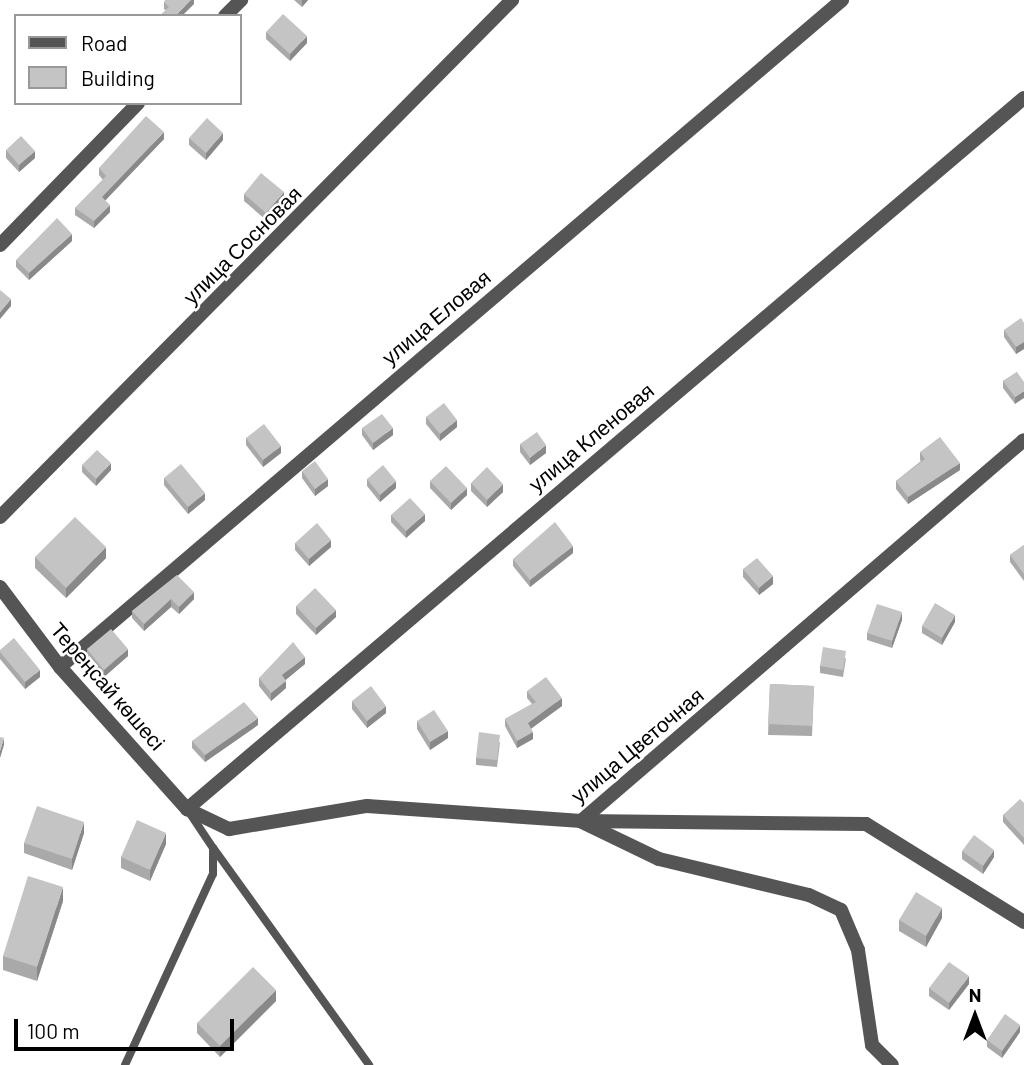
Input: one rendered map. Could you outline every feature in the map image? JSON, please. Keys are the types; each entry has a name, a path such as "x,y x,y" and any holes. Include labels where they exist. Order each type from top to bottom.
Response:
{"street":[{"path":"227,14 241,0"},
{"name":"улица Сосновая","path":"0,517 512,0"},
{"name":"улица Еловая","path":"60,667 842,0"},
{"name":"улица Кленовая","path":"187,809 1024,98"},
{"path":"0,245 136,105"},
{"name":"улица Цветочная","path":"187,809 229,829 367,806 581,821 1024,440"},
{"name":"Тереңсай көшесі","path":"0,587 60,667 187,809"},
{"path":"581,821 866,824 1023,920"},
{"path":"581,821 659,859 809,895 841,910 858,950 872,1045 892,1065"}],"lane":[{"path":"187,809 369,1065"},
{"path":"125,1065 213,874 213,848"}],"building":[{"path":"191,0 177,14 161,14 169,7 164,2"},
{"path":"283,14 307,36 290,54 266,32"},
{"path":"146,116 164,132 102,197 110,205 94,221 75,208 106,176 99,168"},
{"path":"207,118 223,133 206,153 189,138"},
{"path":"21,136 35,151 19,165 6,150"},
{"path":"261,173 284,192 266,213 244,194"},
{"path":"57,218 72,234 29,273 16,260"},
{"path":"0,290 11,299 0,312"},
{"path":"1021,318 1024,323 1024,342 1016,347 1004,330"},
{"path":"1017,372 1024,382 1024,391 1015,397 1003,381"},
{"path":"444,403 457,420 440,434 426,417"},
{"path":"382,414 393,428 373,443 362,428"},
{"path":"264,424 281,446 263,460 246,438"},
{"path":"537,432 546,445 530,458 520,444"},
{"path":"940,437 960,463 908,497 896,481 925,459 920,452"},
{"path":"97,450 111,463 96,479 82,465"},
{"path":"315,461 328,479 315,489 302,471"},
{"path":"181,464 205,493 188,507 164,478"},
{"path":"383,465 396,481 380,495 367,479"},
{"path":"446,466 467,488 451,503 430,481"},
{"path":"487,467 503,484 487,500 471,483"},
{"path":"410,498 425,514 406,531 391,515"},
{"path":"75,517 106,547 66,588 35,557"},
{"path":"555,522 573,546 530,580 513,559"},
{"path":"317,523 331,540 309,559 295,543"},
{"path":"1024,545 1024,574 1010,555"},
{"path":"757,558 773,576 759,588 743,569"},
{"path":"177,575 194,592 179,607 171,599 144,624 132,611"},
{"path":"315,588 336,610 316,628 296,606"},
{"path":"935,603 955,615 942,638 922,626"},
{"path":"877,604 902,612 892,641 867,633"},
{"path":"111,629 128,649 104,670 87,649"},
{"path":"14,638 40,670 25,682 0,652"},
{"path":"293,642 305,657 282,675 286,681 271,693 259,678"},
{"path":"823,647 846,651 843,670 820,666"},
{"path":"546,677 562,698 528,723 533,732 517,741 505,719 536,702 527,691"},
{"path":"770,684 814,686 812,726 768,724"},
{"path":"371,686 386,706 367,721 352,701"},
{"path":"244,702 258,718 205,755 192,741"},
{"path":"434,710 448,731 430,742 417,721"},
{"path":"479,732 500,735 497,760 476,758"},
{"path":"1020,799 1024,803 1024,838 1003,815"},
{"path":"37,806 84,822 72,859 24,843"},
{"path":"137,820 166,833 150,870 121,857"},
{"path":"974,835 994,850 983,866 962,851"},
{"path":"28,876 63,887 37,967 3,956"},
{"path":"916,892 942,908 926,936 899,920"},
{"path":"949,962 969,976 949,1003 929,988"},
{"path":"253,967 276,990 220,1046 197,1023"},
{"path":"1005,1014 1020,1025 1002,1051 987,1040"}]}
